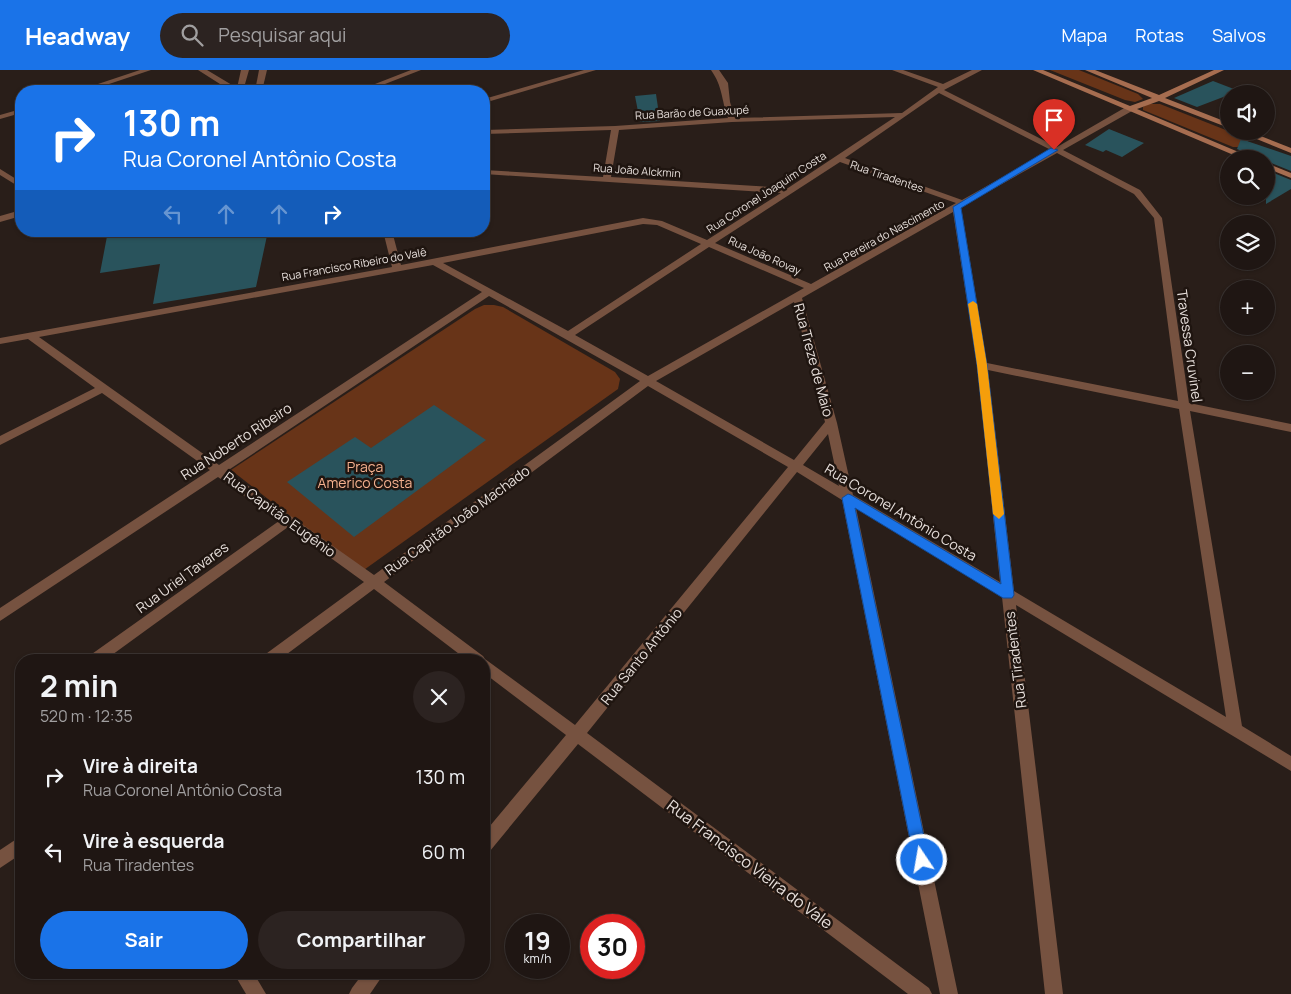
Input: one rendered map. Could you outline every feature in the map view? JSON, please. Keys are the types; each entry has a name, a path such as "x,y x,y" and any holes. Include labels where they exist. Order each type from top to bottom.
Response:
{"main road":[{"path":"1037,70 1128,109 1241,150"},
{"path":"1089,70 1220,122"},
{"name":"Rua Pereira do Nascimento","path":"1128,109 1159,98 1220,70"},
{"path":"1263,140 1291,151"},
{"path":"1252,150 1270,143"},
{"path":"1275,170 1291,176"}],"street":[{"path":"100,85 147,70"},
{"path":"202,70 228,85"},
{"path":"240,85 246,70"},
{"path":"259,85 263,70"},
{"path":"490,99 592,70"},
{"path":"716,70 724,83 726,102 732,120"},
{"name":"Travessa Cruvinel","path":"896,70 942,89 1054,150 1093,168 1137,192 1158,218 1184,407 1235,729"},
{"name":"Rua Coronel Joaquim Costa","path":"568,335 839,159 864,127 902,115 942,89 978,70"},
{"path":"377,85 413,71"},
{"name":"Rua Pereira do Nascimento","path":"648,381 1128,109"},
{"path":"0,117 15,112"},
{"name":"Rua Barão de Guaxupé","path":"490,132 615,128 732,120 864,127 902,115"},
{"path":"607,179 615,128"},
{"name":"Rua Tiradentes","path":"839,159 960,205 982,365 1054,994"},
{"path":"0,171 15,182"},
{"name":"Rua João Alckmin","path":"490,172 789,191"},
{"path":"0,219 15,215"},
{"name":"Rua Francisco Ribeiro do Valê","path":"0,341 434,262 643,221 660,223 709,242"},
{"path":"388,237 396,269"},
{"name":"Rua João Rovay","path":"709,242 812,288"},
{"path":"434,262 648,381"},
{"name":"Rua Noberto Ribeiro","path":"0,615 489,292"},
{"name":"Rua Treze de Maio","path":"797,297 831,423 848,498 949,994"},
{"name":"Rua Capitão Eugênio","path":"30,336 373,581 470,654"},
{"path":"982,365 1291,428"},
{"name":"Rua Coronel Antônio Costa","path":"648,381 796,466 1291,764"},
{"name":"Rua Capitão João Machado","path":"276,654 648,381"},
{"path":"0,441 103,388"},
{"name":"Rua Treze de Maio","path":"796,466 831,423"},
{"name":"Rua Santo Antônio","path":"490,838 796,466"},
{"name":"Rua Uriel Tavares","path":"102,654 288,521"},
{"path":"490,669 576,735"},
{"name":"Rua Francisco Vieira do Vale","path":"576,735 923,994"},
{"path":"0,860 15,849"},
{"path":"247,979 257,994"},
{"path":"358,994 370,979"}],"green space":[{"path":"1050,70 1079,70 1138,94 1143,99 1135,102 1125,100"},
{"path":"1148,104 1160,104 1220,128 1220,140 1247,140 1248,142 1238,147 1233,147 1143,110 1143,107"},
{"name":"Praça Americo Costa","path":"484,305 503,307 615,372 620,379 618,389 361,572 231,470 475,309"}],"building":[{"path":"1213,81 1223,85 1220,85 1220,98 1197,107 1174,98"},
{"path":"656,94 660,121 640,122 635,96"},
{"path":"1109,129 1144,143 1122,157 1106,150 1103,152 1085,145"},
{"path":"1241,140 1244,140 1273,150 1239,150 1237,149"},
{"path":"1275,151 1291,156 1291,171 1275,165"},
{"path":"1275,174 1291,180 1291,189 1275,199"},
{"path":"107,237 267,237 256,287 153,304 160,264 100,273"},
{"path":"434,405 486,440 354,537 287,482 355,437 371,448"}],"slow traffic":[{"path":"973,304 999,514"}],"route":[{"path":"922,860 848,498 1008,595 982,365 957,207 1054,150"}]}
